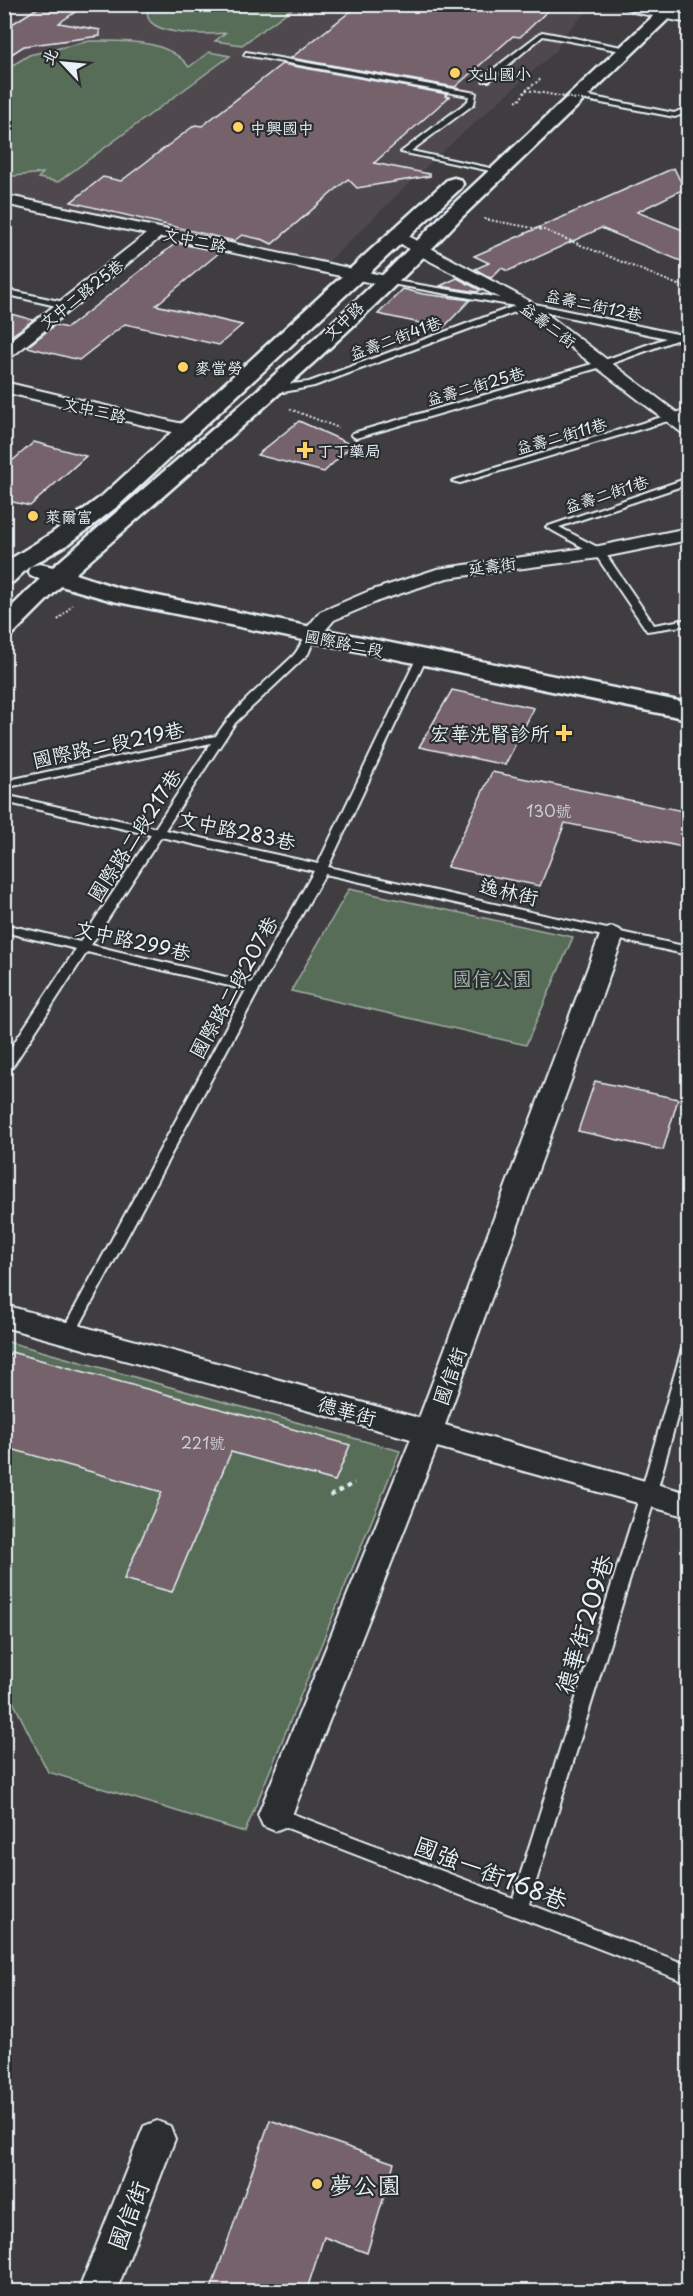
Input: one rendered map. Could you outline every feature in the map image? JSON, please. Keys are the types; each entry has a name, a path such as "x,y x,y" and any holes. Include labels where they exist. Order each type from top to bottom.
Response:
{"street":[{"path":"585,61 640,7 670,9 688,18"},
{"name":"文中路","path":"4,629 35,596 267,392 420,250 454,214 670,9"},
{"name":"文中路","path":"10,565 61,538 110,501 491,149"},
{"name":"文中二路","path":"4,199 386,281"},
{"name":"文中二路25巷","path":"4,354 159,231"},
{"name":"益壽二街","path":"399,236 420,250 525,305 602,364 681,415 688,429"},
{"name":"文中三路","path":"4,387 186,430"},
{"name":"延壽街","path":"308,644 327,616 374,596 444,573 599,552 688,534"},
{"name":"國際路二段","path":"10,565 308,644"},
{"name":"國際路二段","path":"4,587 35,596 308,644 418,666 688,711"},
{"name":"國際路二段","path":"418,666 688,730"},
{"name":"國信街","path":"275,1815 428,1433 612,934"},
{"name":"德華街","path":"4,1316 69,1332 648,1496 688,1505"},
{"name":"國信街","path":"97,2292 157,2139"}],"lane":[{"path":"614,4 640,7"},
{"path":"486,79 542,34 627,50"},
{"path":"246,54 473,95 471,102 405,152 500,171"},
{"path":"578,96 675,115 688,109"},
{"name":"益壽二街12巷","path":"386,281 525,305 688,340"},
{"path":"4,291 65,305"},
{"name":"益壽二街41巷","path":"267,392 311,384 525,305"},
{"name":"益壽二街25巷","path":"356,435 602,364 676,337"},
{"name":"益壽二街11巷","path":"457,481 681,415"},
{"name":"益壽二街1巷","path":"599,552 550,527 688,481"},
{"path":"599,552 651,629 688,622"},
{"name":"國際路二段217巷","path":"4,1070 231,720 308,644"},
{"name":"國際路二段207巷","path":"69,1332 254,988 322,868 418,666"},
{"name":"國際路二段219巷","path":"4,785 219,738"},
{"name":"文中路283巷","path":"4,798 322,868"},
{"name":"逸林街","path":"322,868 688,951"},
{"name":"文中路299巷","path":"4,928 254,988"},
{"name":"德華街209巷","path":"519,1908 648,1496 688,1352"},
{"name":"國強一街168巷","path":"275,1815 688,1974"}],"path":[{"path":"517,100 540,79"},
{"path":"526,90 599,103"},
{"path":"454,214 544,230 688,289"},
{"path":"267,392 356,435"},
{"path":"330,1496 354,1483"}],"shaded area":[{"name":"中興國中","path":"47,5 594,5 561,37 558,49 435,158 327,263 5,194 5,21"}],"green space":[{"path":"150,4 297,5 242,45 215,41 225,33 174,32 162,28 152,23 148,15"},
{"path":"90,41 144,43 157,46 180,58 189,67 209,52 230,56 58,182 38,178 43,173 5,177 5,70 29,55"},
{"name":"國信公園","path":"349,889 573,937 526,1045 291,991"},
{"path":"5,1341 400,1451 245,1832 48,1772 5,1685"}],"building":[{"path":"44,4 74,4 78,10 59,23 100,30 100,36 24,46 4,59 4,29"},
{"path":"360,4 555,4 520,37 513,36 455,87 291,58"},
{"path":"282,64 447,94 445,96 449,97 374,163 430,174 430,176 357,188 348,179 272,244 242,235 234,241 71,202 103,177 121,181 195,125 202,126"},
{"path":"674,168 684,189 637,212 688,232 688,264 601,228 508,271 501,268 491,278 475,269 489,263 474,256"},
{"path":"176,243 220,252 156,305 242,325 219,345 125,324 79,360 27,347 55,325 67,328"},
{"path":"457,278 480,290 478,292 440,286"},
{"path":"403,289 470,300 443,328 378,314"},
{"path":"4,312 33,320 4,341"},
{"name":"丁丁藥局","path":"299,421 352,445 324,472 257,455"},
{"path":"34,442 86,456 30,506 4,500 4,468"},
{"path":"452,690 534,708 505,765 419,747"},
{"path":"492,772 688,812 688,848 565,823 540,886 447,867"},
{"path":"595,1081 678,1099 663,1150 578,1131"},
{"path":"11,1352 350,1445 335,1481 231,1452 172,1592 124,1579 162,1492 4,1447 4,1365"},
{"name":"夢公園","path":"270,2120 394,2163 367,2253 324,2237 306,2292 210,2292"}],"place":[{"name":"文山國小","path":"455,73"},
{"name":"中興國中","path":"238,127"},
{"name":"麥當勞","path":"183,367"},
{"name":"丁丁藥局","path":"305,450"},
{"name":"萊爾富","path":"33,516"},
{"name":"宏華洗腎診所","path":"564,733"},
{"name":"夢公園","path":"317,2184"}]}
